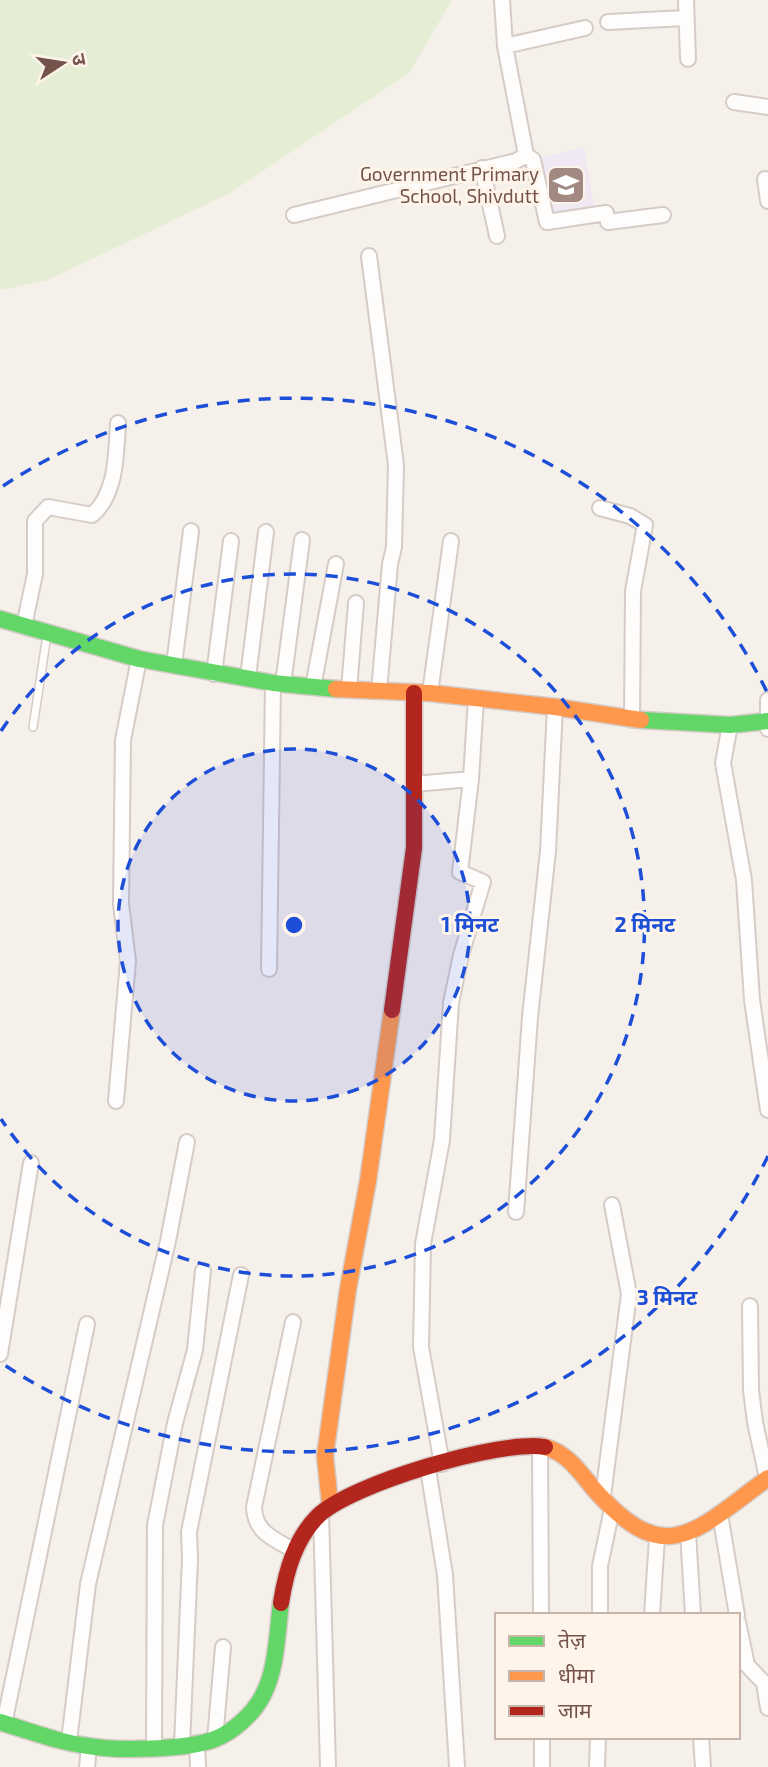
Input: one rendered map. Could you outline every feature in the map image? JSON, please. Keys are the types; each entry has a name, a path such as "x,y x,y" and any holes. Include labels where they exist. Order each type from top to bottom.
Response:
{"street":[{"path":"502,0 505,46 526,155 533,160 547,222 606,213 608,222 663,215"},
{"path":"686,0 688,59"},
{"path":"608,22 685,18"},
{"path":"505,46 585,28"},
{"path":"734,102 768,107"},
{"path":"295,215 516,161 526,155"},
{"path":"482,168 497,236"},
{"path":"765,179 768,201"},
{"path":"369,256 396,465 394,547 390,564 379,691"},
{"path":"24,626 35,574 35,521 48,507 92,515 103,505 116,462 118,423"},
{"path":"600,508 631,516 645,525 633,591 632,720"},
{"path":"174,665 191,531"},
{"path":"248,677 266,532"},
{"path":"269,969 278,684 302,540"},
{"path":"214,674 231,541"},
{"path":"328,1767 325,1456 348,1289 368,1181 414,848 414,784 422,693 451,541"},
{"path":"313,687 337,564"},
{"path":"349,690 356,603"},
{"path":"0,619 139,659 278,684 422,693 555,707 632,720 730,725 768,724 768,700"},
{"path":"116,1101 127,975 121,904 123,740 139,659"},
{"path":"457,1767 445,1575 422,1363 422,1262 426,1220 442,1140 451,1003 461,955 483,883 460,872 471,779 476,698"},
{"path":"516,1212 530,1017 548,851 555,707"},
{"path":"730,725 723,763 744,880 752,1000 768,1110"},
{"path":"414,784 471,779"},
{"path":"69,1741 88,1584 168,1241 187,1142"},
{"path":"0,1354 30,1163"},
{"path":"600,1613 600,1566 629,1306 612,1205"},
{"path":"154,1746 155,1525 175,1423 195,1350 203,1272"},
{"path":"198,1767 190,1744 189,1532 241,1275"},
{"path":"87,1324 2,1723 38,1735 89,1746 154,1746 190,1744 215,1739 242,1721 263,1695 272,1661 286,1572 293,1550 326,1509 380,1483 511,1446 540,1445 559,1450 629,1524 657,1537 688,1532 720,1514 768,1478 755,1422 751,1390 750,1306"},
{"path":"293,1322 254,1507 260,1530 293,1550"},
{"path":"540,1445 541,1613"},
{"path":"720,1514 737,1613"},
{"path":"688,1532 693,1613"},
{"path":"652,1613 657,1537"},
{"path":"740,1632 747,1665 764,1683 768,1708"},
{"path":"215,1739 223,1647"},
{"path":"542,1739 542,1767"},
{"path":"597,1767 598,1739"},
{"path":"701,1739 703,1767"},
{"path":"88,1767 89,1746"}],"lane":[{"path":"33,727 48,631"}],"shaded area":[{"name":"Government Primary School, Shivdutt","path":"584,147 595,210 549,218 536,159"}],"green space":[{"path":"0,0 452,0 409,73 230,193 46,281 0,290"}],"traffic: fast":[{"path":"0,619 139,659 273,683 336,689"},
{"path":"641,720 730,725 768,721"},
{"path":"0,1722 55,1739 101,1748 171,1747 215,1739 242,1722 262,1697 274,1663 281,1603"}],"traffic: slow":[{"path":"336,689 430,693 641,720"},
{"path":"330,1504 325,1456 392,1010"},
{"path":"545,1447 572,1463 618,1514 641,1529 661,1536 680,1534 700,1527 768,1478"}],"traffic: jam":[{"path":"392,1010 414,848 414,693"},
{"path":"281,1603 289,1567 303,1535 318,1516 335,1504 427,1466 496,1450 524,1446 545,1447"}],"place":[{"name":"Government Primary School, Shivdutt","path":"566,185"}]}
